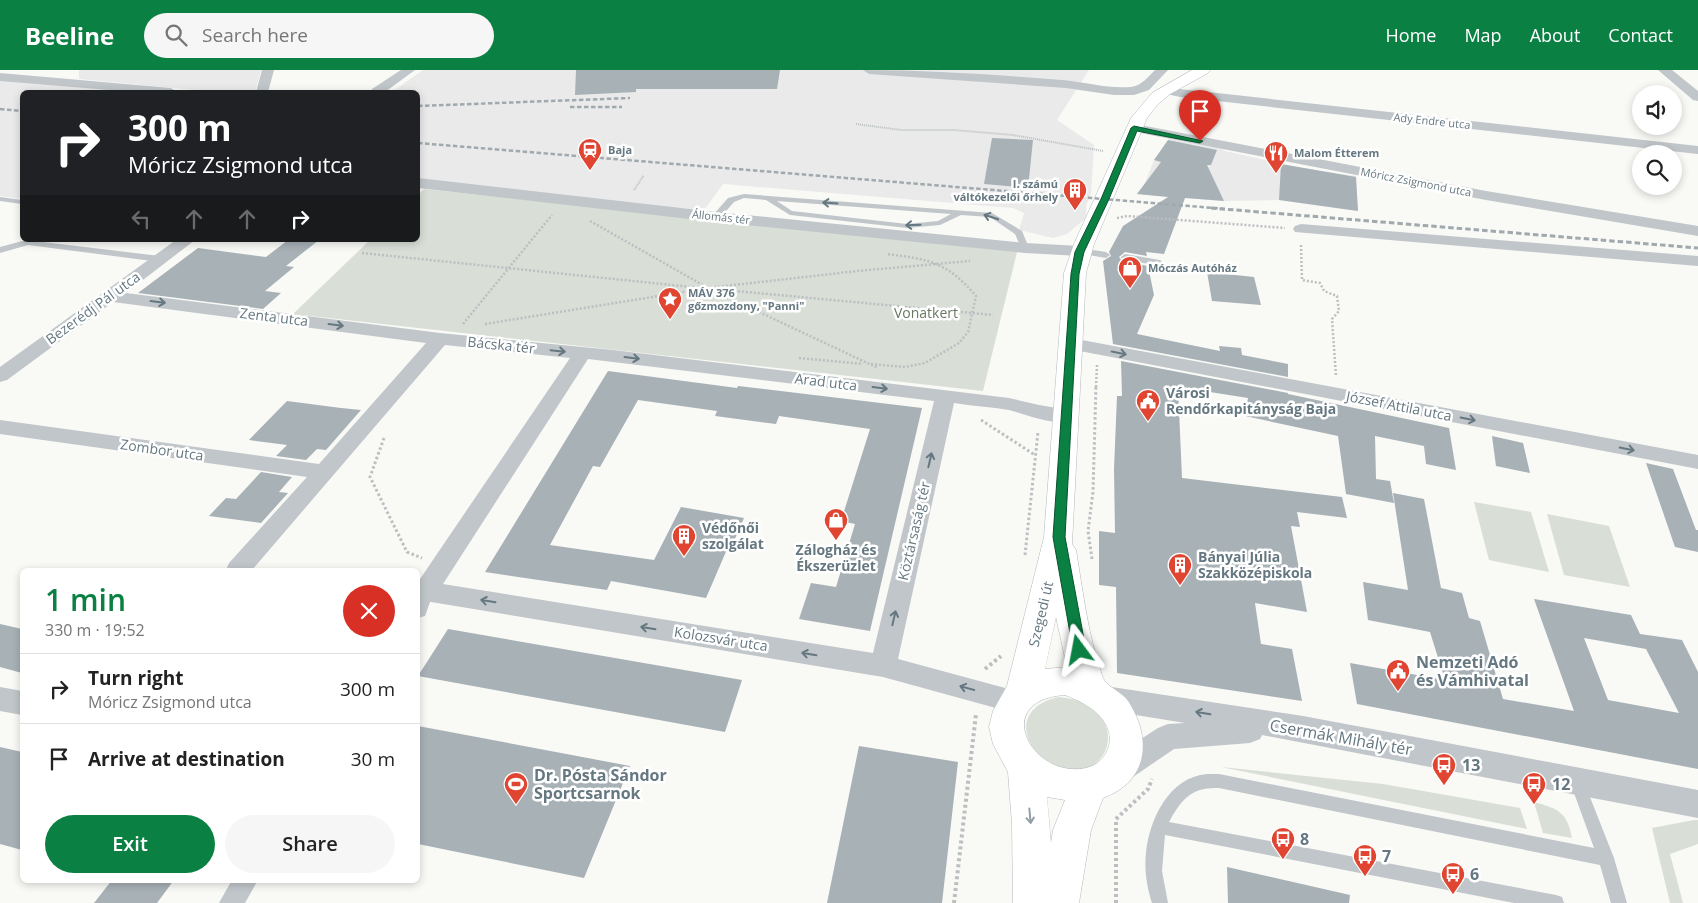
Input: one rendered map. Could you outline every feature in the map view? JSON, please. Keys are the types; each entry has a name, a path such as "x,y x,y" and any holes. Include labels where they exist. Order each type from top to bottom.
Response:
{"main road":[{"name":"Szegedi út","path":"1019,696 1059,537 1075,276 1080,252 1105,199 1134,128 1145,108 1167,90 1203,70"},
{"name":"Szegedi út","path":"1059,537 1074,631 1097,693"},
{"path":"1059,903 1072,830 1103,778 1126,756 1128,740 1124,723 1114,707 1097,693 1066,681 1046,682 1019,696 1007,716 1007,733 1013,751 1026,767 1043,779 1064,786 1103,778"},
{"path":"1026,767 1031,824 1033,903"}],"street":[{"path":"263,90 268,70"},
{"path":"380,90 409,70"},
{"path":"869,70 1066,84 1114,91 1134,91 1145,88 1162,70"},
{"path":"1664,70 1698,97"},
{"path":"0,77 148,90"},
{"name":"Ady Endre utca","path":"1167,90 1180,93 1698,150"},
{"name":"Móricz Zsigmond utca","path":"1134,128 1450,189 1628,221 1698,231"},
{"name":"Állomás tér","path":"420,183 716,217 1080,252"},
{"path":"1301,229 1698,261"},
{"name":"Bezerédj Pál utca","path":"0,376 184,242"},
{"name":"Állomás tér","path":"1025,248 1051,259 1075,276"},
{"name":"Zenta utca","path":"109,296 440,339"},
{"path":"240,568 440,339"},
{"name":"Bácska tér","path":"440,339 583,353"},
{"name":"József Attila utca","path":"1071,344 1698,462"},
{"path":"420,598 583,353"},
{"name":"Arad utca","path":"583,353 1009,404 1039,412 1067,416"},
{"name":"Köztársaság tér","path":"883,666 945,396"},
{"name":"Zombor utca","path":"0,427 325,472"},
{"name":"Kolozsvár utca","path":"420,598 883,666 979,692 1019,696"},
{"name":"Csermák Mihály tér","path":"1097,693 1698,804"},
{"path":"0,699 20,703"},
{"path":"1103,778 1168,737 1226,731 1303,730"},
{"path":"231,903 244,883"}],"lane":[{"path":"716,217 731,200 744,196 992,215 1019,233 1025,248"},
{"path":"768,198 790,213 907,226 940,223 959,213"},
{"path":"0,199 20,202"},
{"path":"0,250 28,242 160,259"},
{"path":"1080,252 1106,255"},
{"path":"1125,258 1160,263"},
{"path":"1160,903 1154,883 1153,856 1159,827 1180,792 1197,782 1219,780 1606,858"},
{"path":"1576,780 1606,858 1619,903"},
{"path":"1159,827 1556,903"}],"path":[{"path":"856,124 901,130 954,130 1013,134 1123,154"},
{"path":"470,328 460,328 553,212"},
{"path":"1110,222 1127,216 1301,229 1302,280 1320,283 1324,291 1337,296 1339,311 1332,319 1337,394"},
{"path":"599,222 590,221 708,288 884,371"},
{"path":"798,358 905,367 925,363 959,343 968,332 976,296 962,278 941,264 915,257 877,253"},
{"path":"362,254 508,270 993,315"},
{"path":"479,325 708,288 973,261"},
{"path":"1092,560 1088,531 1093,492 1098,350"},
{"path":"945,396 1035,455"},
{"path":"1024,564 1039,412"},
{"path":"385,433 370,478 407,552 442,565"},
{"path":"954,903 980,673 1002,655"},
{"path":"1116,903 1116,819 1148,789"}],"shaded area":[{"path":"79,70 261,70 256,90 195,90 79,79"},
{"path":"423,70 1089,70 1057,120 1094,145 1091,193 1086,206 1086,218 1067,234 1053,238 1019,230 1024,213 1013,208 723,184 702,213 420,182 420,90 395,90"},
{"path":"0,80 115,90 20,90 20,199 0,196"},
{"path":"1169,139 1218,147 1225,151 1301,168 1356,176 1358,211 1279,200 1224,201 1137,194 1145,183 1154,160"}],"green space":[{"name":"Vonatkert","path":"424,189 1017,252 983,391 293,314 368,242 420,242 420,193"},
{"path":"1474,502 1531,512 1549,572 1489,560"},
{"path":"1547,514 1609,526 1630,587 1564,575"},
{"path":"1060,697 1084,704 1100,715 1107,730 1107,745 1101,758 1089,767 1073,770 1053,764 1038,753 1028,738 1026,729 1029,715 1045,701"},
{"path":"1221,767 1383,784 1520,808 1527,829"},
{"path":"1534,802 1550,807 1560,813 1567,822 1572,838 1543,833"},
{"path":"1698,820 1698,844 1670,854 1683,903 1670,903 1652,828"}],"building":[{"path":"576,70 780,70 777,89 636,89 636,92 575,95"},
{"path":"992,138 1033,140 1028,188 984,184"},
{"path":"1168,140 1217,150 1211,165 1207,165 1224,201 1185,198 1164,254 1146,252 1147,256 1125,252 1119,257 1122,261 1148,266 1154,295 1137,334 1220,351 1219,346 1241,348 1242,355 1288,364 1288,377 1113,344 1103,261 1111,256 1109,252 1123,226 1168,197 1137,194 1161,162 1154,160"},
{"path":"1281,164 1356,177 1358,211 1279,200"},
{"path":"285,242 316,242 286,266 294,267 265,291 281,293 263,309 138,293 198,248 266,257"},
{"path":"1207,272 1254,277 1261,305 1212,301"},
{"path":"1121,361 1288,393 1449,428 1456,470 1426,464 1424,446 1375,436 1376,479 1390,481 1394,503 1346,494 1338,436 1245,416 1248,398 1178,387 1182,478 1342,497 1347,518 1297,512 1300,527 1291,526 1307,612 1255,603 1261,644 1292,649 1302,701 1117,673 1116,587 1099,585 1099,531 1115,533 1114,469 1117,396 1122,396"},
{"path":"608,371 737,388 738,386 922,408 870,631 799,619 811,583 836,587 855,524 841,521 870,429 779,416 776,424 715,416 717,411 638,400 600,467 593,466 550,545 654,560 681,507 744,518 731,548 728,547 706,598 611,581 607,590 485,572"},
{"path":"287,401 361,410 326,450 317,449 306,460 276,456 287,445 249,440"},
{"path":"1492,436 1523,443 1530,473 1496,466"},
{"path":"1646,463 1673,469 1696,530 1698,530 1698,552 1675,547"},
{"path":"261,472 292,477 279,492 288,493 261,523 209,516 226,498 236,499"},
{"path":"1393,493 1424,499 1441,588 1462,593 1469,618 1480,621 1503,699 1574,711 1534,599 1631,615 1640,634 1682,640 1698,672 1698,769 1357,704 1350,663 1445,680 1430,632 1368,620 1363,582 1408,590","holes":["1584,638 1646,649 1679,713 1608,700"]},
{"path":"0,624 20,629 20,672 0,667"},
{"path":"448,629 742,680 725,732 420,676 420,673"},
{"name":"Dr. Pósta Sándor Sportcsarnok","path":"420,726 630,766 584,878 420,844"},
{"path":"859,746 958,762 942,903 827,903"},
{"path":"0,747 20,752 20,849 0,844"},
{"path":"1227,867 1350,895 1349,903 1228,903"},
{"path":"110,883 172,883 157,903 94,903"}],"railway":[{"path":"420,106 630,98"},
{"path":"570,107 622,107"},
{"path":"0,109 20,111"},
{"path":"420,143 1226,209"},
{"path":"1211,208 1698,248"}],"place":[{"name":"Baja","path":"590,171"},
{"name":"Malom Étterem","path":"1276,174"},
{"name":"I. számú váltókezelői őrhely","path":"1075,211"},
{"name":"Móczás Autóház","path":"1130,289"},
{"name":"MÁV 376 gőzmozdony, \"Panni\"","path":"670,320"},
{"name":"Városi Rendőrkapitányság Baja","path":"1148,422"},
{"name":"Zálogház és Ékszerüzlet","path":"836,541"},
{"name":"Védőnői szolgálat","path":"684,557"},
{"name":"Bányai Júlia Szakközépiskola","path":"1180,586"},
{"name":"Nemzeti Adó és Vámhivatal","path":"1398,692"},
{"name":"13","path":"1444,786"},
{"name":"Dr. Pósta Sándor Sportcsarnok","path":"516,805"},
{"name":"12","path":"1534,805"},
{"name":"8","path":"1283,860"},
{"name":"7","path":"1365,877"},
{"name":"6","path":"1453,895"}],"route":[{"path":"1079,650 1074,631 1059,537 1075,274 1080,252 1105,199 1134,128 1200,141"}]}
